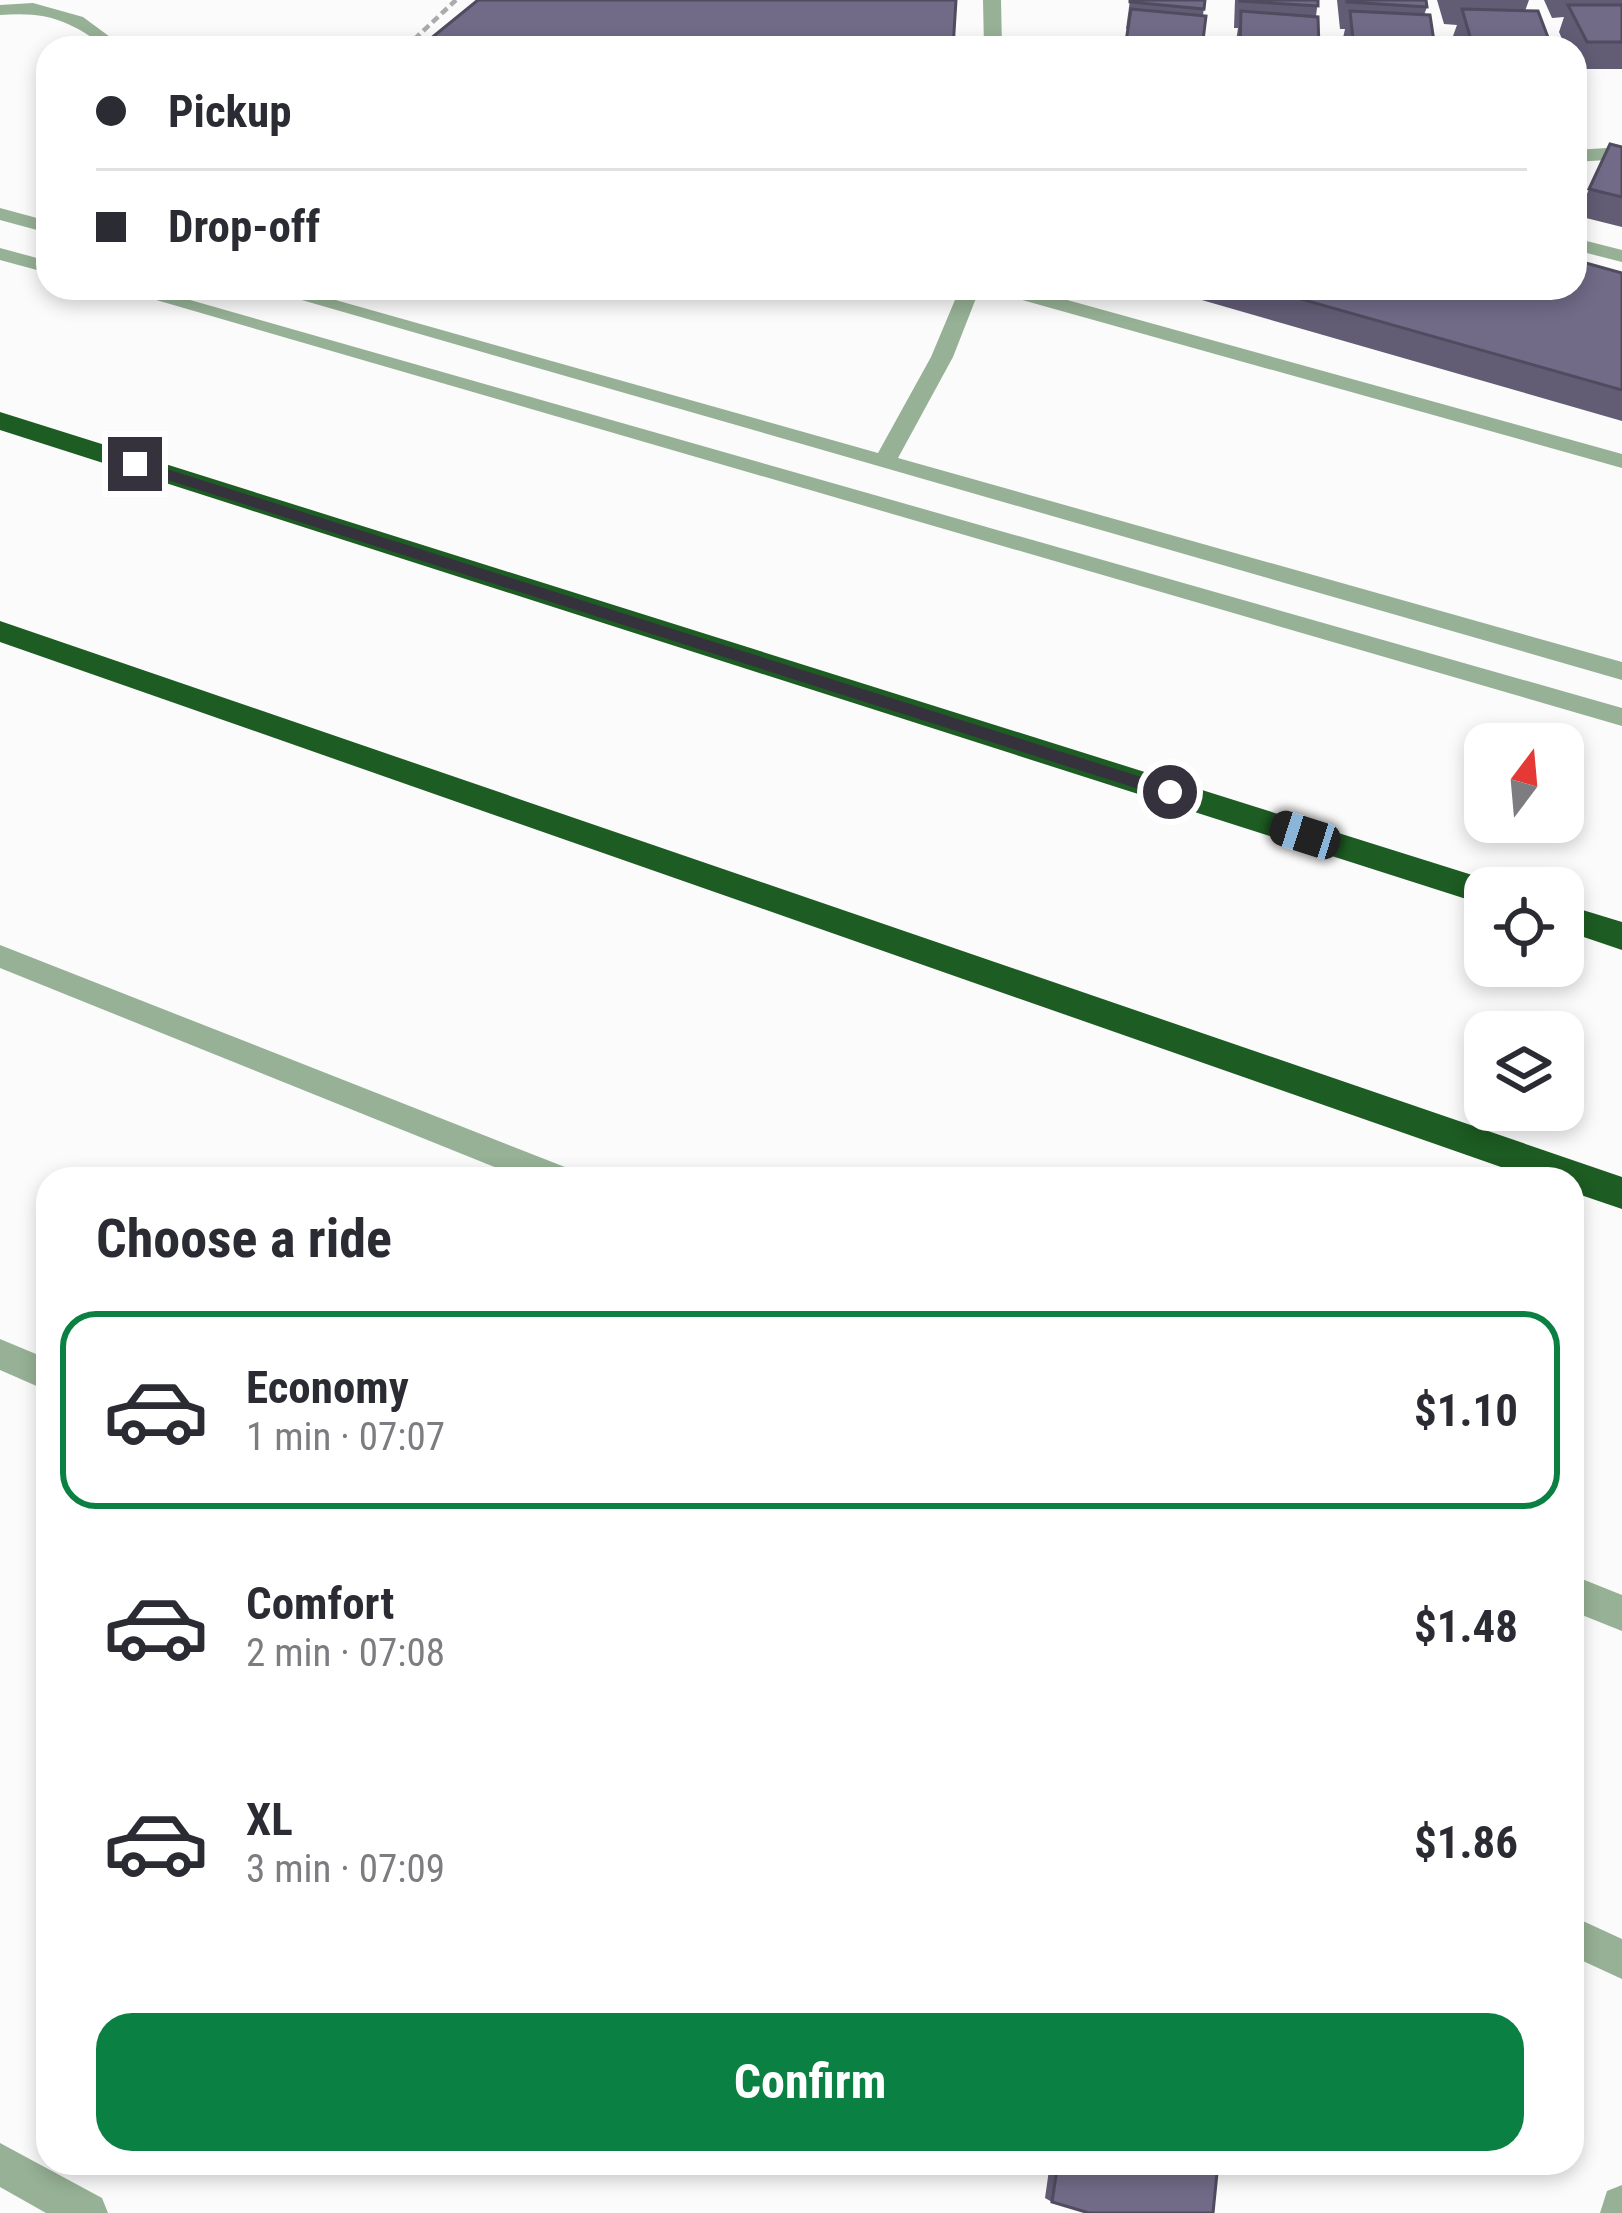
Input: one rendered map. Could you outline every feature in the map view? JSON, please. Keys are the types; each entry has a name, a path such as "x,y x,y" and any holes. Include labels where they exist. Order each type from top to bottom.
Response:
{"highway":[{"path":"0,421 1464,885"},
{"path":"0,631 1547,1167"},
{"path":"1584,924 1622,936"},
{"path":"1584,1180 1622,1193"}],"street":[{"path":"992,0 993,36"},
{"path":"0,10 22,7 68,15 99,36"},
{"path":"1587,155 1622,153"},
{"path":"0,214 36,224"},
{"path":"1587,247 1622,256"},
{"path":"0,254 36,264"},
{"path":"167,300 1622,717"},
{"path":"313,300 1622,671"},
{"path":"885,461 942,357 965,300"},
{"path":"1044,300 1622,461"},
{"path":"0,956 529,1167"},
{"path":"0,1354 36,1370"},
{"path":"1584,1598 1622,1613"},
{"path":"1584,1941 1622,1958"},
{"path":"0,2164 87,2213"}],"path":[{"path":"418,36 456,0"}],"building":[{"path":"478,0 956,0 954,36 434,36"},
{"path":"1130,0 1205,0 1204,9"},
{"path":"1318,0 1318,6 1240,1"},
{"path":"1426,0 1427,7 1347,2"},
{"path":"1568,5 1622,5 1622,42 1587,42"},
{"path":"1131,9 1206,16 1204,36 1127,36"},
{"path":"1462,9 1538,11 1547,36 1470,36"},
{"path":"1241,11 1318,17 1319,36 1240,36"},
{"path":"1350,11 1430,15 1433,36 1353,36"},
{"path":"1610,144 1622,147 1622,197 1589,189"},
{"path":"1587,263 1622,273 1622,390 1304,300 1587,300"},
{"path":"1056,2175 1217,2175 1213,2213 1089,2213 1052,2202"}],"route":[{"path":"135,464 1170,792"}]}
